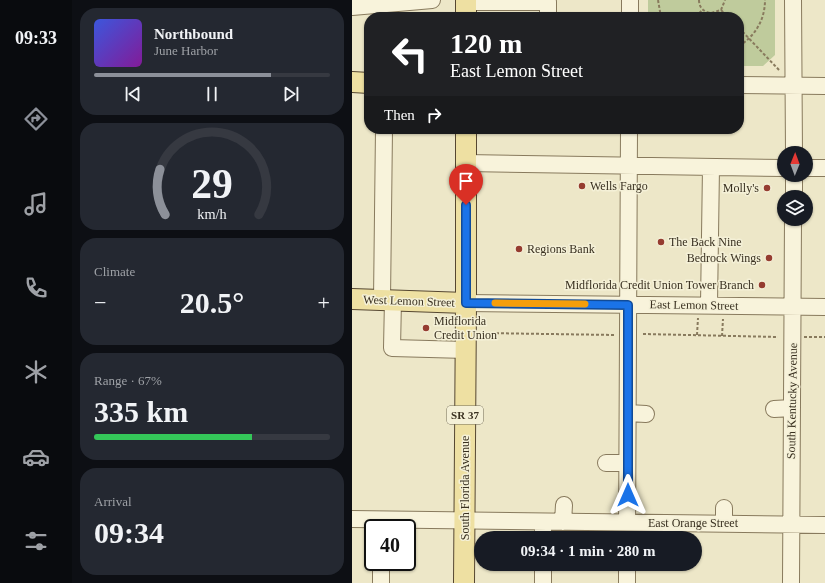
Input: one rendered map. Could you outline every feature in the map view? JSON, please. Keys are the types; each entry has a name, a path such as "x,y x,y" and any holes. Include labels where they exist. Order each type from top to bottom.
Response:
{"main road":[{"path":"352,82 364,83"},
{"name":"South Florida Avenue","path":"464,583 466,134"},
{"name":"West Lemon Street","path":"352,299 466,303"}],"street":[{"path":"352,6 432,0"},
{"path":"630,0 630,12"},
{"path":"793,0 794,146"},
{"path":"466,6 548,2 548,12"},
{"path":"744,85 825,86"},
{"path":"384,134 388,300 392,348 466,350"},
{"path":"628,531 629,134"},
{"path":"466,163 777,168"},
{"path":"709,305 711,167"},
{"path":"813,168 825,168"},
{"name":"South Kentucky Avenue","path":"791,583 794,226"},
{"name":"East Lemon Street","path":"466,303 825,307"},
{"path":"774,408 792,408"},
{"path":"628,413 646,414"},
{"path":"606,463 628,463"},
{"path":"563,522 564,505"},
{"name":"East Orange Street","path":"416,523 465,521 563,522 628,531 724,516 791,524 825,525"},
{"name":"East Orange Street","path":"352,519 364,521"},
{"path":"543,522 543,531"},
{"path":"380,583 381,571"},
{"path":"543,571 543,583"},
{"path":"627,571 627,583"}],"path":[{"path":"658,0 660,12"},
{"path":"699,0 700,7 706,12"},
{"path":"716,12 721,10 725,0"},
{"path":"744,42 757,29 764,12 765,0"},
{"path":"744,33 781,72"},
{"path":"697,335 698,317"},
{"path":"722,336 723,317"},
{"path":"481,333 615,335"},
{"path":"643,334 778,337"},
{"path":"804,337 825,337"}],"green space":[{"path":"648,0 775,0 775,55 763,66 744,66 744,12 648,12"}],"slow traffic":[{"path":"495,303 585,304"}],"place":[{"name":"Wells Fargo","path":"582,186"},
{"name":"Molly's","path":"767,188"},
{"name":"The Back Nine","path":"661,242"},
{"name":"Regions Bank","path":"519,249"},
{"name":"Bedrock Wings","path":"769,258"},
{"name":"Midflorida Credit Union Tower Branch","path":"762,285"},
{"name":"Midflorida Credit Union","path":"426,328"}],"route":[{"path":"466,205 466,303 628,305 628,495"}]}
